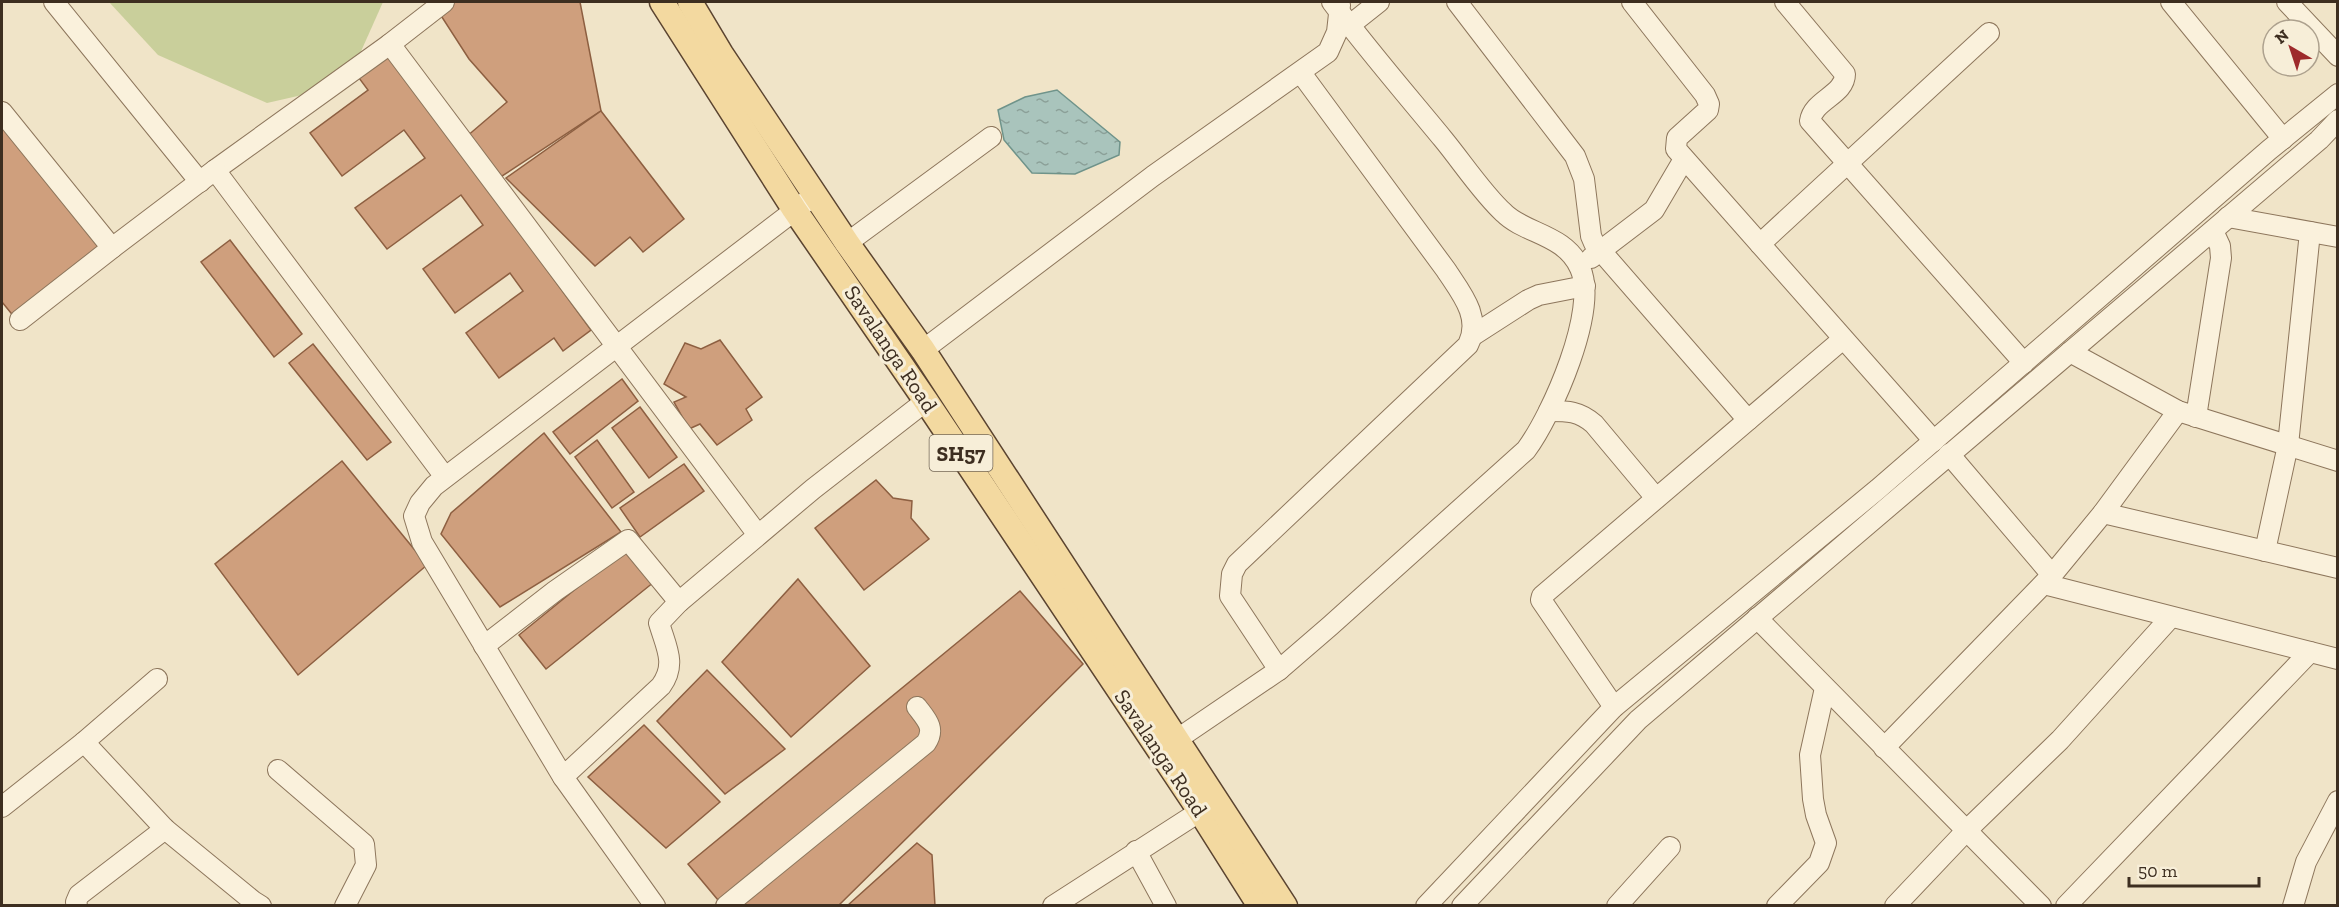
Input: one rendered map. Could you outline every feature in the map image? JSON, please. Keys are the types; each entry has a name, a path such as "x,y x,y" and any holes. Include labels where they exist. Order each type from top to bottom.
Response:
{"main road":[{"name":"Savalanga Road","path":"662,2 795,209 927,401 1209,806 1286,906"},
{"name":"Savalanga Road","path":"690,2 721,54 847,243 923,350 1176,740 1260,906"}],"street":[{"path":"54,2 208,176 445,477"},
{"path":"20,320 208,176 444,2"},
{"path":"1340,10 1379,2"},
{"path":"1457,2 1575,156 1584,179 1591,236 1599,250 1748,420"},
{"path":"1632,2 1705,95 1709,104 1707,110 1677,138 1676,149 1934,441"},
{"path":"1785,2 1845,74 1843,84 1814,109 1810,121 2024,363"},
{"path":"2171,2 2283,139"},
{"path":"2287,2 2337,56"},
{"path":"923,350 1153,176 1328,52 1337,32 1340,10"},
{"path":"1340,10 1504,214 1561,245 1582,277"},
{"path":"1760,244 1989,33"},
{"path":"390,44 758,535"},
{"path":"1279,670 1230,596 1232,574 1237,564 1468,345 1472,336 1472,314 1446,270 1301,72"},
{"path":"1426,906 1614,708 1934,441 2337,94"},
{"path":"2,112 112,248"},
{"path":"1462,906 1638,720 2213,231 2319,140 2337,120"},
{"path":"847,243 991,137"},
{"path":"1176,740 1279,670 1526,450 1549,411 1581,328 1582,277 1599,250 1654,210 1684,159"},
{"path":"655,906 563,777 422,542 414,516 420,503 445,477 795,209 816,196"},
{"path":"2228,217 2337,237"},
{"path":"1884,748 2048,579 2187,414 2221,258 2220,246 2213,231"},
{"path":"2265,551 2288,445 2310,232"},
{"path":"1472,336 1528,300 1582,277"},
{"path":"1614,708 1541,600 1542,596 1843,339"},
{"path":"2070,352 2187,414 2337,461"},
{"path":"563,777 661,686 669,674 669,660 659,623 679,602 813,489 927,401"},
{"path":"1549,411 1573,411 1594,424 1656,498"},
{"path":"1949,454 2048,579 2171,617 2337,658"},
{"path":"2103,513 2337,568"},
{"path":"484,646 555,591 628,540 679,602"},
{"path":"1895,906 1967,830 2060,740 2171,617"},
{"path":"1757,618 2041,906"},
{"path":"2066,906 2310,652"},
{"path":"2,807 84,742 157,679"},
{"path":"1777,906 1819,863 1826,843 1816,815 1810,756 1825,688"},
{"path":"726,906 926,743 930,736 931,726 917,707"},
{"path":"84,742 165,829 261,906"},
{"path":"278,770 364,844 366,865 345,906"},
{"path":"2293,906 2306,862 2337,801"},
{"path":"1053,906 1081,896 1136,851 1209,806"},
{"path":"77,906 79,896 165,829"},
{"path":"1617,906 1670,848"},
{"path":"1136,851 1167,906"}],"green space":[{"path":"109,2 383,2 346,85 267,103 158,55"}],"water":[{"path":"1057,90 1120,142 1119,155 1075,174 1032,173 1004,140 998,110 1025,97"}],"building":[{"path":"451,2 580,2 601,111 499,178 466,137 507,102 469,59 438,11"},
{"path":"390,55 591,330 563,351 554,338 499,378 466,333 523,291 510,273 455,313 423,269 483,225 461,195 387,249 355,208 425,158 404,130 342,176 310,133 368,90 359,78"},
{"path":"601,111 684,219 643,252 630,237 595,266 506,178"},
{"path":"2,123 108,248 15,318 2,302"},
{"path":"230,240 302,334 274,357 201,262"},
{"path":"720,340 762,397 746,409 752,420 717,445 700,424 689,429 674,402 686,397 664,384 685,343 701,349"},
{"path":"313,344 391,442 367,460 289,363"},
{"path":"622,379 638,401 570,454 553,432"},
{"path":"640,407 677,457 649,478 612,428"},
{"path":"544,433 621,532 500,607 441,534 451,513"},
{"path":"597,440 634,492 612,508 575,457"},
{"path":"342,461 427,565 298,675 215,564"},
{"path":"684,464 704,491 640,537 620,508"},
{"path":"876,480 893,498 912,501 911,518 929,539 864,590 815,528"},
{"path":"626,548 654,582 546,669 519,635"},
{"path":"798,579 870,666 791,737 722,662"},
{"path":"1020,591 1083,664 838,906 723,906 688,864"},
{"path":"707,670 785,749 725,794 657,721"},
{"path":"644,725 720,802 666,848 588,777"},
{"path":"917,843 932,855 935,906 847,906"}]}
